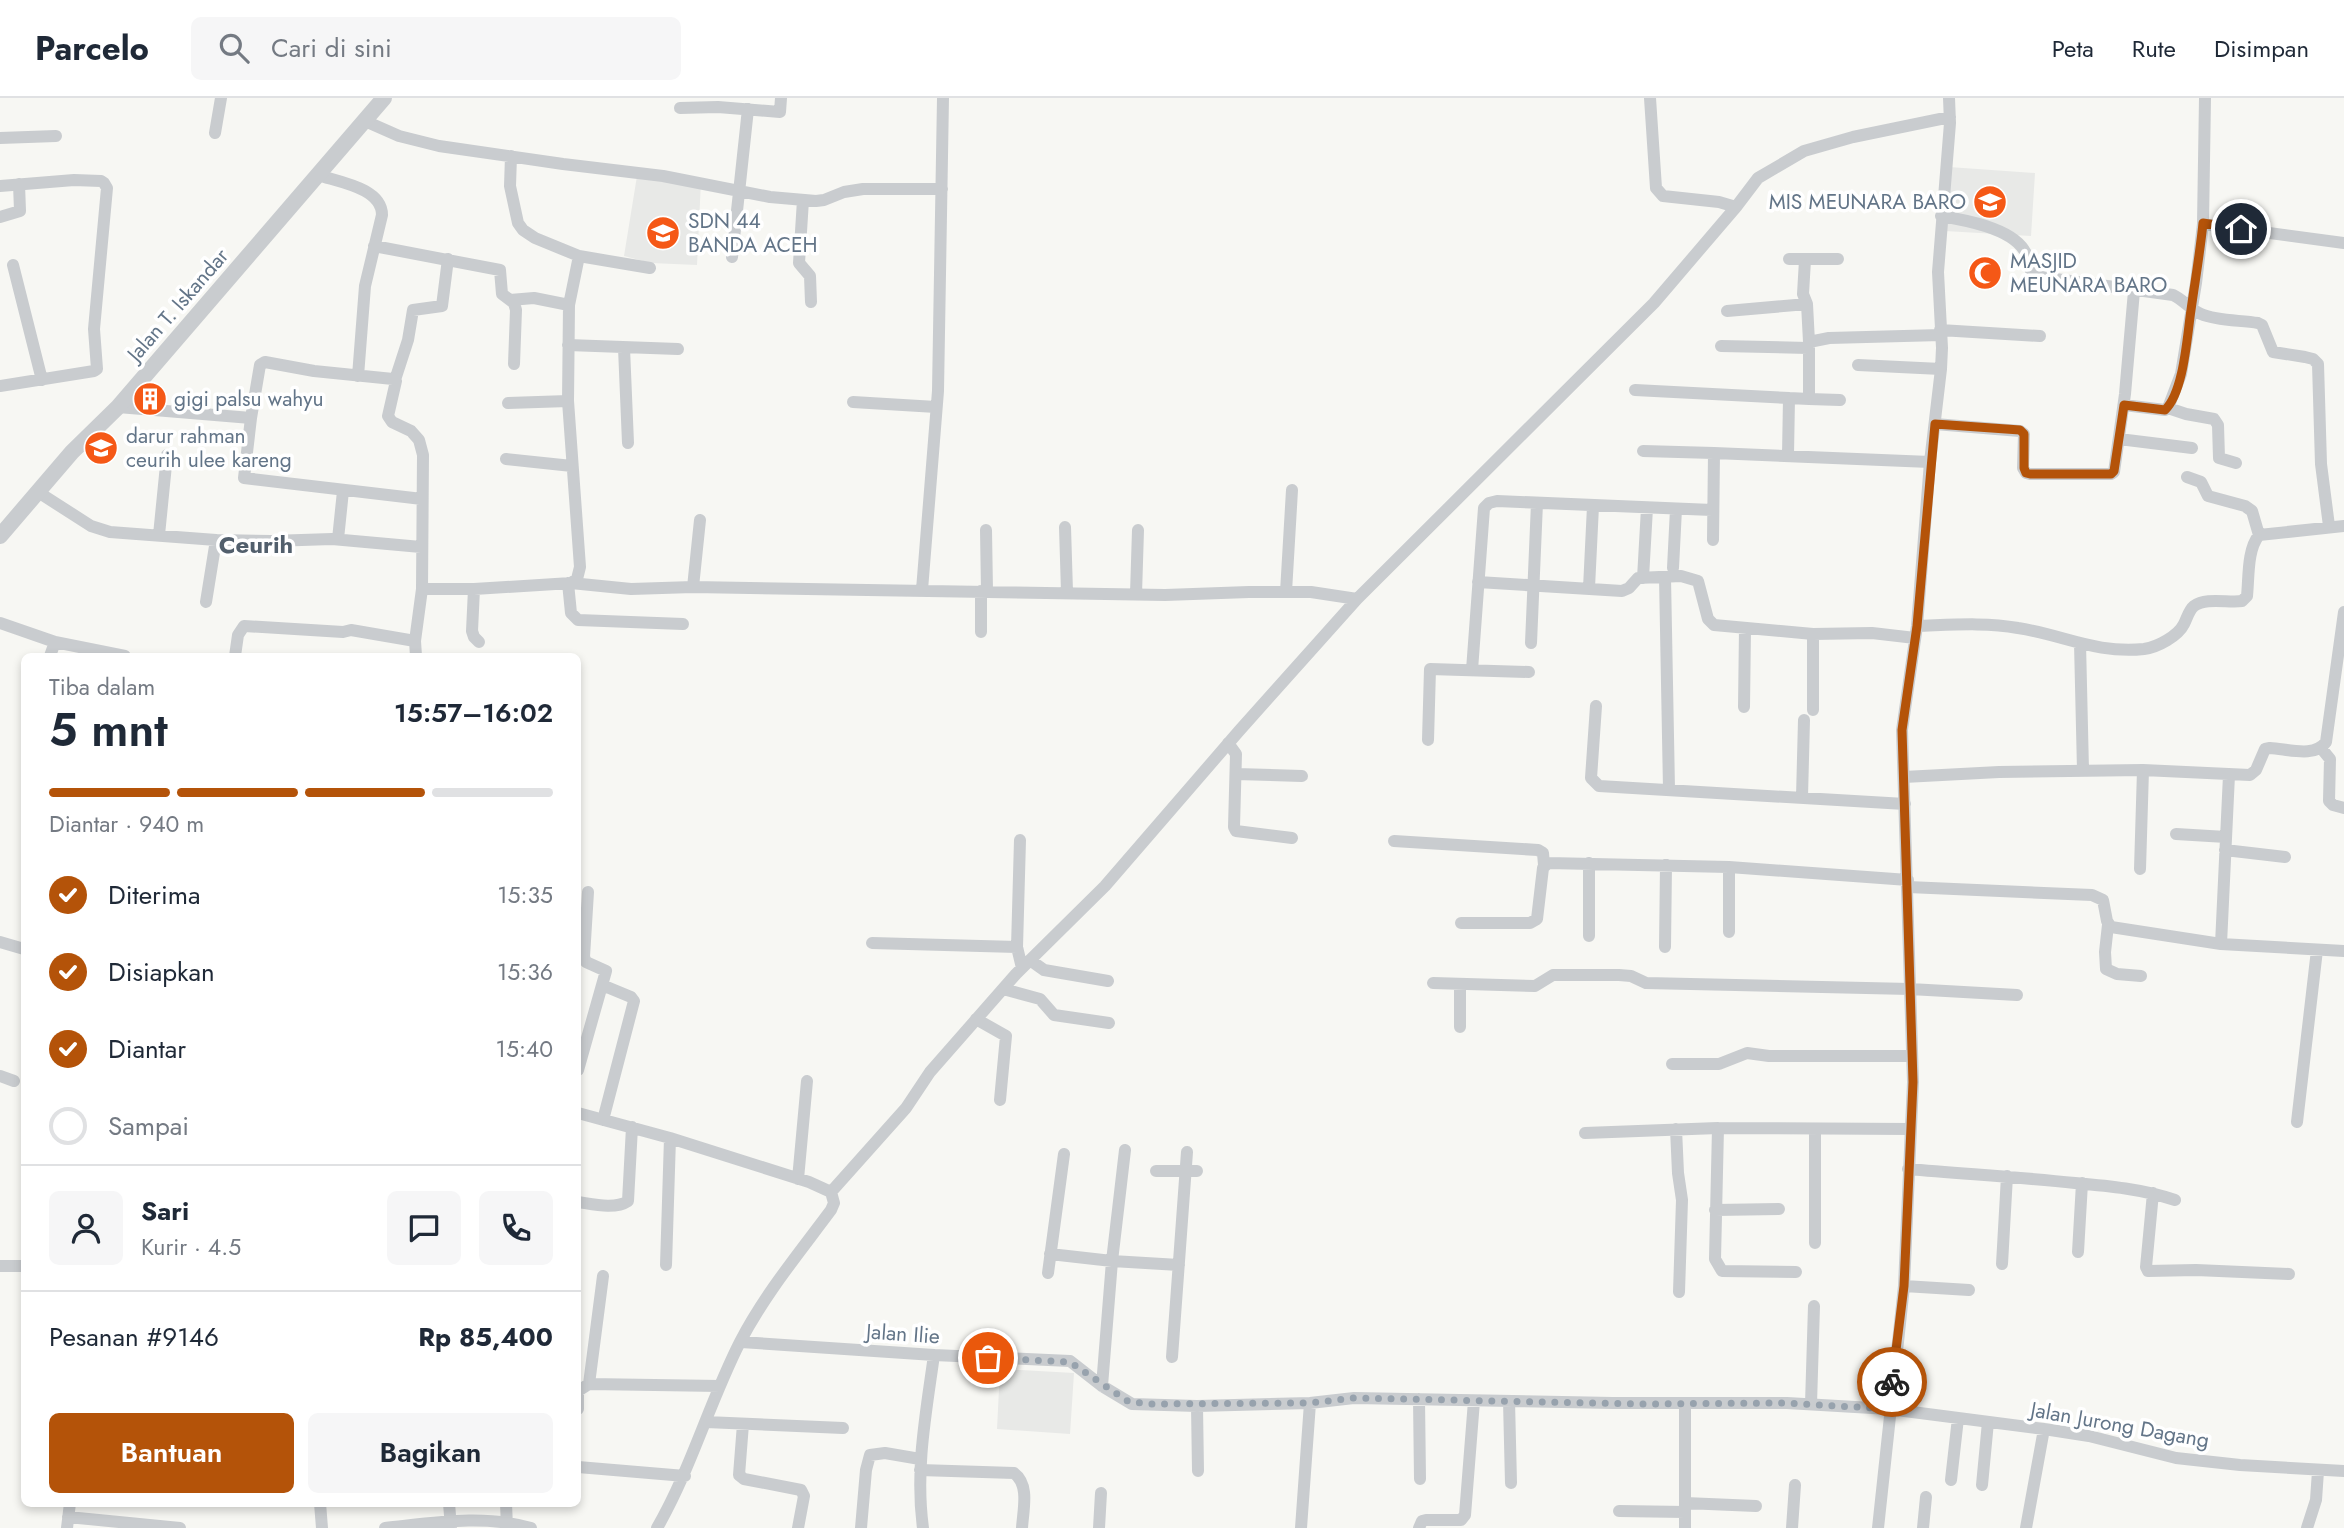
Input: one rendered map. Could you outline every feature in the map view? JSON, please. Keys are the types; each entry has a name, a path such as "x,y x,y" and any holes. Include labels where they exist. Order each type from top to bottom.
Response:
{"street":[{"path":"215,133 221,98"},
{"path":"680,108 718,103 780,112 781,98"},
{"path":"922,590 936,407 943,98"},
{"path":"1650,98 1658,193 1736,207"},
{"path":"1878,1528 1904,1286 1913,1082 1902,730 1916,632 1930,462 1941,369 1938,272 1949,98"},
{"path":"2168,408 2181,374 2196,283 2203,223 2205,98"},
{"name":"Jalan T. Iskandar","path":"0,536 72,452 118,407 365,121 380,99"},
{"path":"733,257 748,109"},
{"path":"365,121 399,136 439,146 663,176 770,197 824,200 844,192 863,189 942,189"},
{"path":"831,1192 905,1108 930,1072 976,1019 1026,964 1105,886 1357,599 1654,303 1758,178 1804,151 1853,137 1949,125"},
{"path":"0,138 55,136"},
{"path":"511,156 510,186 523,230 535,238 579,256 650,268"},
{"path":"318,176 355,186 379,200 382,215 363,306 358,376"},
{"path":"0,186 88,180 101,181 107,188 94,329 97,369 0,386"},
{"path":"0,217 20,211 19,184"},
{"path":"803,200 799,262 810,276 811,302"},
{"path":"1941,216 1969,221 2014,240 2027,254 2031,271 2041,277 2173,295 2204,315 2262,325 2273,352 2313,359 2318,365 2321,464 2329,526"},
{"path":"2203,223 2344,243"},
{"path":"374,246 500,270 502,295 510,300 516,310 514,364"},
{"path":"570,583 577,579 580,567 568,401 569,305 579,256"},
{"path":"416,653 422,589 424,468 419,440 411,431 392,422 388,416 414,310 442,306 448,259"},
{"path":"1789,259 1838,259"},
{"path":"1805,260 1803,294 1807,304 1810,399"},
{"path":"13,265 42,380"},
{"path":"1935,424 2020,430 2024,434 2026,473 2111,474 2114,471 2124,405 2134,291"},
{"path":"510,300 534,298 569,305"},
{"path":"1727,311 1807,304"},
{"path":"1721,346 1809,345 1829,338 1940,332 2040,337"},
{"path":"568,345 678,349"},
{"path":"624,348 628,443"},
{"path":"395,380 314,372 265,362 260,365 244,478 422,499"},
{"path":"1858,365 1941,369"},
{"path":"1635,390 1840,400"},
{"path":"1788,455 1789,398"},
{"path":"509,403 568,401"},
{"path":"853,402 936,407"},
{"path":"2124,405 2160,410 2168,408 2214,419 2218,425 2219,458 2236,463"},
{"path":"118,407 251,418"},
{"path":"2119,439 2192,448"},
{"path":"1643,451 1930,462"},
{"path":"1713,540 1714,453"},
{"path":"159,535 167,455"},
{"path":"506,458 572,467"},
{"path":"2187,477 2201,482 2208,496 2245,506 2252,511 2259,534"},
{"path":"1286,592 1292,489"},
{"path":"338,540 343,491"},
{"path":"38,492 100,530 216,540 338,540 421,547"},
{"path":"1472,670 1484,508 1489,503 1497,501 1712,510"},
{"path":"1531,643 1537,503"},
{"path":"1589,588 1593,506"},
{"path":"1643,578 1647,508"},
{"path":"1669,789 1669,572 1676,509"},
{"path":"693,587 700,520"},
{"path":"1478,582 1622,591 1638,578 1669,572 1698,582 1708,619 1714,625 1813,634 1916,632 1995,624 2049,634 2101,649 2123,651 2149,648 2166,640 2182,628 2194,606 2204,601 2242,601 2247,596 2252,551 2259,534 2344,526"},
{"path":"1065,527 1067,592"},
{"path":"981,632 986,530"},
{"path":"1136,594 1138,530"},
{"path":"206,602 216,540"},
{"path":"422,589 474,589 570,583 631,589 693,587 1136,594 1311,592 1357,599"},
{"path":"570,583 571,613 578,620 683,624"},
{"path":"474,589 472,631 479,642"},
{"path":"1904,777 2143,769 2250,775 2256,770 2262,753 2270,748 2313,752 2326,742 2344,612"},
{"path":"0,623 55,642 110,653"},
{"path":"235,653 238,635 244,626 343,632 351,630 415,641"},
{"path":"1744,708 1745,628"},
{"path":"1813,634 1813,710"},
{"path":"51,653 55,642"},
{"path":"2080,643 2083,771"},
{"path":"1428,740 1430,668 1529,672"},
{"path":"1596,706 1592,781 1599,786 1905,804"},
{"path":"1802,797 1804,720"},
{"path":"1228,743 1236,754 1236,831 1292,838"},
{"path":"2321,748 2330,759 2329,801 2344,808"},
{"path":"2140,869 2143,769"},
{"path":"1236,774 1302,776"},
{"path":"2221,944 2229,775"},
{"path":"2176,834 2285,857"},
{"path":"1020,840 1017,947 1026,964 1044,970 1108,981"},
{"path":"1394,841 1538,850 1543,853 1537,919 1530,923 1461,923"},
{"path":"1544,865 1589,863 1730,867 1908,883 2092,895 2105,904 2108,925 2106,969 2117,974 2141,976"},
{"path":"1589,863 1589,936"},
{"path":"1665,947 1666,865"},
{"path":"1729,932 1730,867"},
{"path":"581,1059 606,971 586,962 584,957 588,892"},
{"path":"2108,925 2221,944 2344,951"},
{"path":"0,942 21,948"},
{"path":"872,943 1017,947"},
{"path":"2297,1122 2317,950"},
{"path":"1433,984 1535,986 1553,975 1619,975 1631,976 1646,983 1910,989 2017,995"},
{"path":"1460,984 1460,1027"},
{"path":"602,985 631,997 634,1001 603,1120"},
{"path":"1003,989 1040,999 1055,1015 1109,1023"},
{"path":"976,1019 1006,1036 1000,1100"},
{"path":"1672,1064 1719,1064 1747,1053 1769,1056 1912,1056"},
{"path":"0,1076 14,1081"},
{"path":"798,1179 807,1081"},
{"path":"581,1113 670,1138 831,1192"},
{"path":"581,1202 615,1206 628,1201 632,1128"},
{"path":"1585,1133 1718,1128 1911,1129"},
{"path":"1718,1128 1715,1259 1722,1272 1796,1272"},
{"path":"1676,1129 1682,1200 1679,1292"},
{"path":"1815,1129 1815,1243"},
{"path":"666,1265 670,1138"},
{"path":"1102,1386 1112,1261 1125,1150"},
{"path":"1172,1357 1179,1265 1192,1172 1188,1152"},
{"path":"1048,1273 1064,1154"},
{"path":"1908,1169 2007,1176 2153,1192 2175,1200"},
{"path":"1156,1171 1192,1172"},
{"path":"2003,1264 2007,1176"},
{"path":"2078,1252 2082,1184"},
{"path":"657,1528 684,1475 719,1386 741,1342 764,1299 831,1210 834,1203 831,1192"},
{"path":"2153,1192 2146,1267 2148,1271 2289,1274"},
{"path":"1715,1210 1779,1209"},
{"path":"1050,1254 1179,1265"},
{"path":"0,1266 21,1266"},
{"path":"589,1384 603,1276"},
{"path":"1904,1286 1969,1290"},
{"path":"1811,1404 1814,1306"},
{"name":"Jalan Ilie","path":"741,1342 1070,1362 1132,1404 1310,1403 1354,1398 1811,1404 1889,1409"},
{"path":"923,1528 919,1490 920,1465 934,1355"},
{"path":"581,1389 589,1384 719,1386"},
{"path":"1419,1399 1420,1479"},
{"path":"1419,1528 1422,1521 1461,1520 1465,1515 1474,1401"},
{"path":"1509,1401 1511,1483"},
{"path":"1301,1528 1310,1403"},
{"path":"1685,1404 1685,1528"},
{"path":"1197,1405 1198,1471"},
{"name":"Jalan Jurong Dagang","path":"1889,1409 2088,1436 2176,1458 2344,1471"},
{"path":"1951,1480 1958,1418"},
{"path":"706,1422 843,1428"},
{"path":"1982,1485 1988,1422"},
{"path":"743,1423 739,1475 744,1479 801,1490 804,1496 798,1528"},
{"path":"2026,1528 2044,1429"},
{"path":"861,1528 866,1470 870,1455 885,1454 920,1465 1014,1473 1024,1488 1022,1528"},
{"path":"581,1467 684,1475"},
{"path":"2308,1528 2316,1500 2318,1471"},
{"path":"1792,1528 1795,1485"},
{"path":"1099,1528 1101,1493"},
{"path":"1923,1528 1926,1497"},
{"path":"1619,1511 1756,1506"},
{"path":"320,1507 322,1528"},
{"path":"449,1507 451,1525"},
{"path":"67,1523 172,1528"},
{"path":"385,1528 507,1524 531,1528"}],"shaded area":[{"name":"MIS MEUNARA BARO","path":"1949,167 2035,173 2031,236 1945,231"},
{"name":"SDN 44 BANDA ACEH","path":"637,176 701,181 697,265 651,263 624,256"},
{"path":"1000,1369 1074,1373 1070,1434 997,1429"}],"way so far":[{"path":"988,1358 1070,1362 1132,1404 1310,1403 1354,1398 1637,1404 1787,1403 1889,1409 1892,1382"}],"place":[{"name":"MIS MEUNARA BARO","path":"1990,202"},
{"name":"SDN 44 BANDA ACEH","path":"663,233"},
{"name":"MASJID MEUNARA BARO","path":"1985,273"},
{"name":"gigi palsu wahyu","path":"150,399"},
{"name":"darur rahman ceurih ulee kareng","path":"101,448"}],"district":[{"name":"Ceurih","path":"256,545"}],"route":[{"path":"1892,1382 1904,1286 1913,1082 1902,730 1917,626 1935,424 2020,430 2024,434 2026,473 2065,476 2111,474 2114,471 2124,405 2165,410 2175,391 2187,342 2203,223 2241,229"}]}
